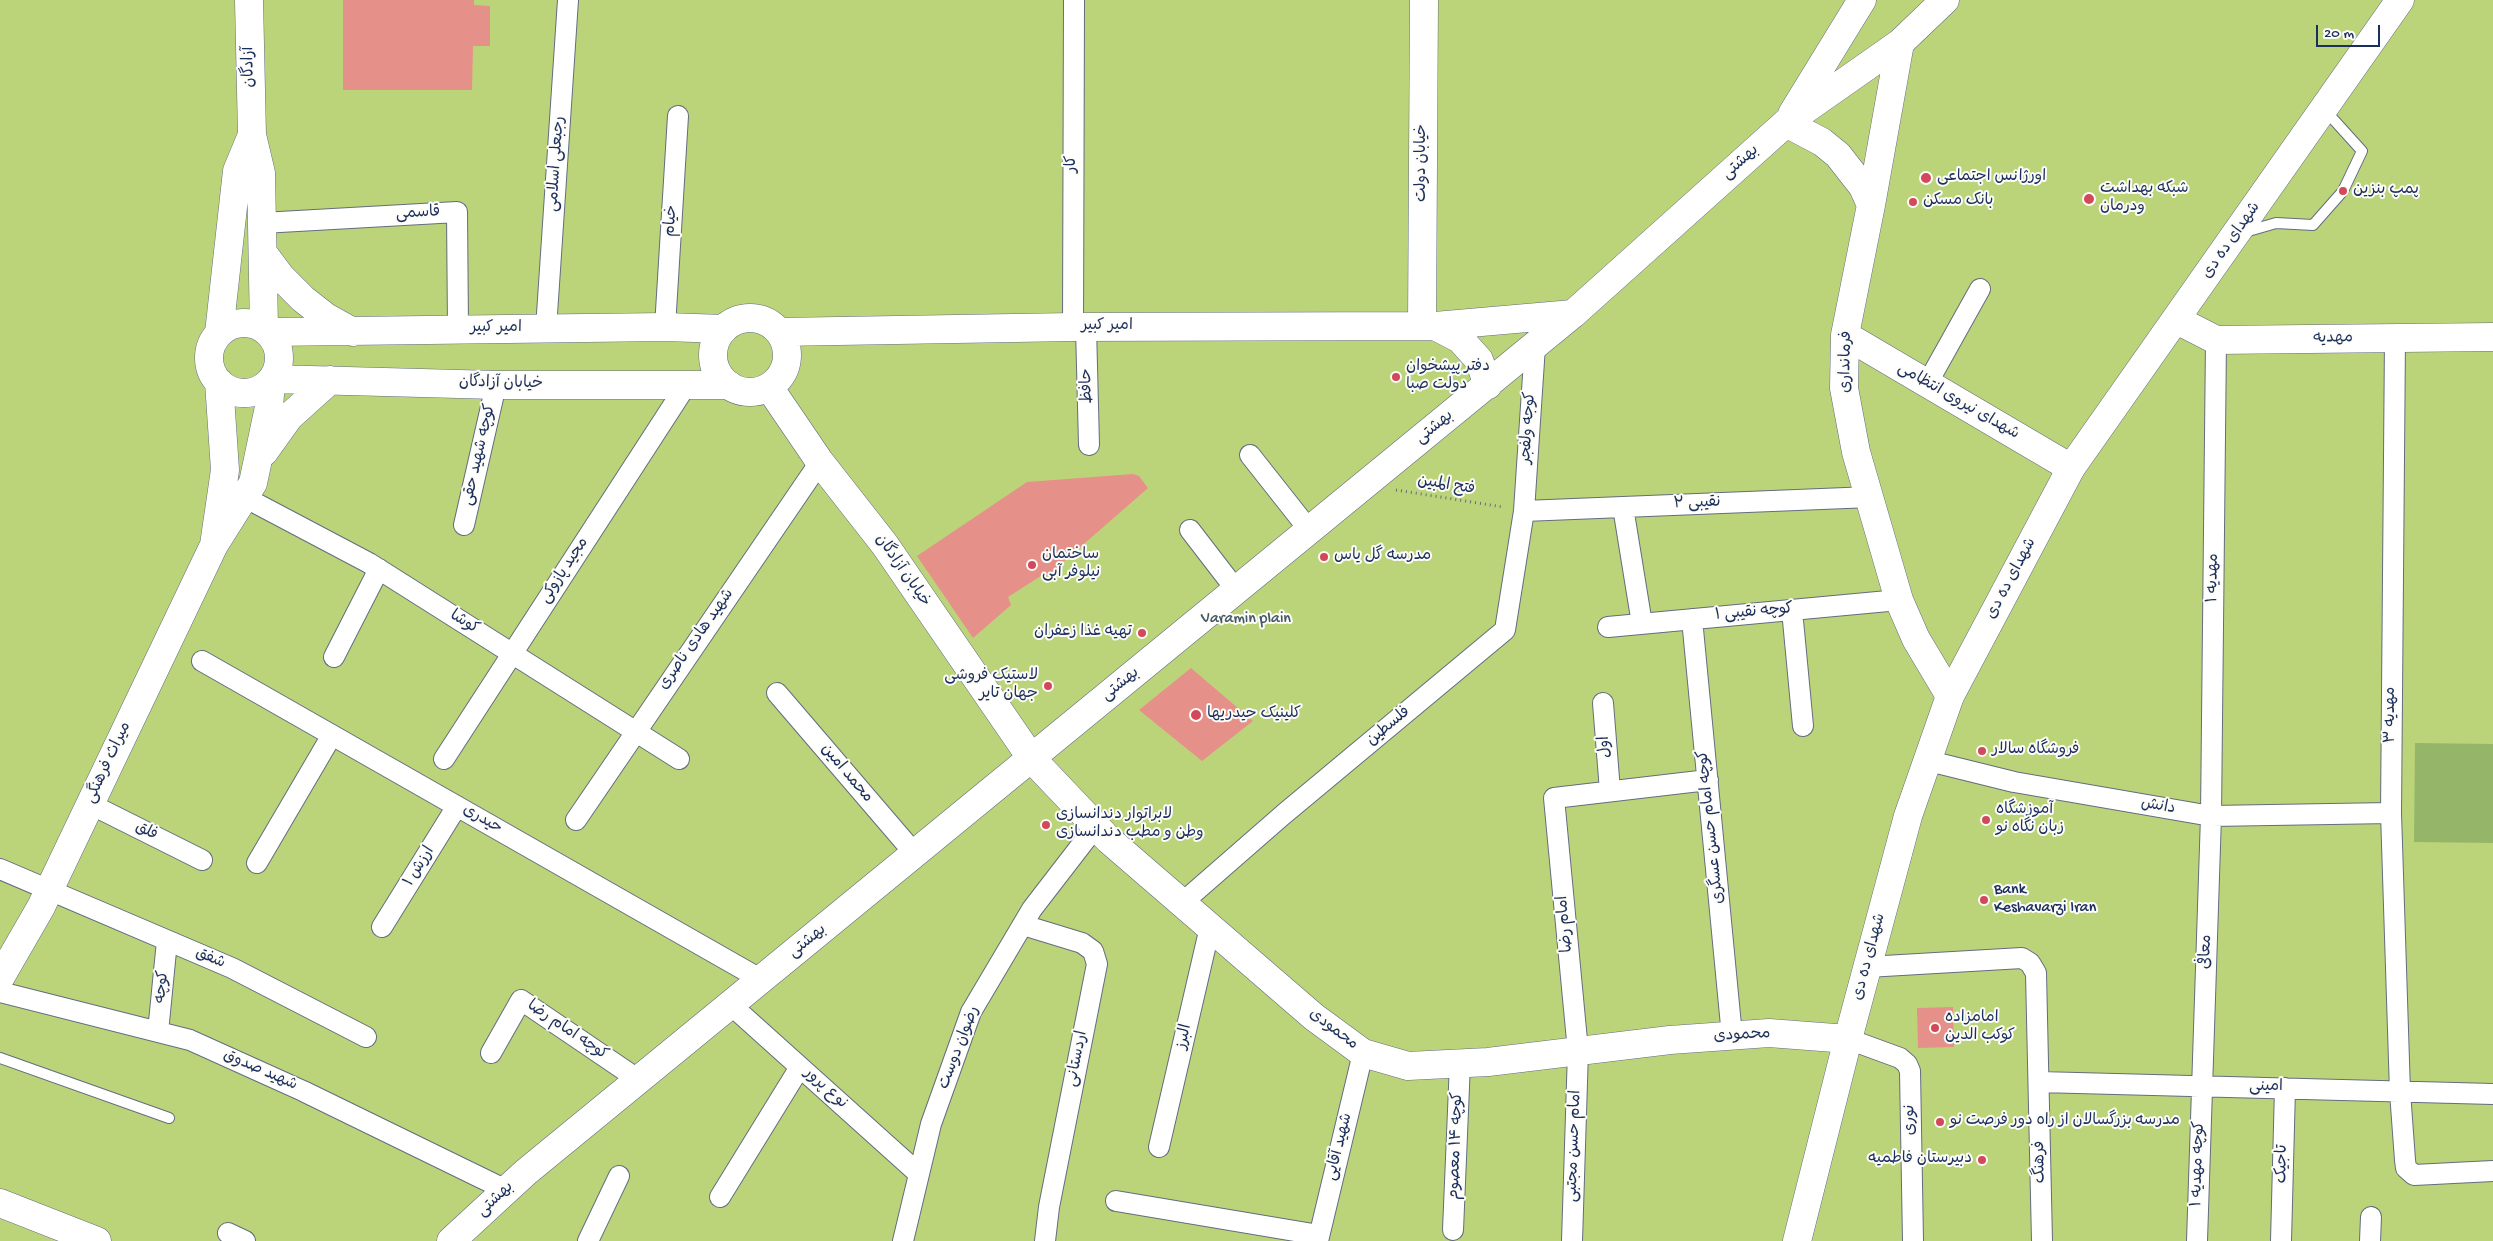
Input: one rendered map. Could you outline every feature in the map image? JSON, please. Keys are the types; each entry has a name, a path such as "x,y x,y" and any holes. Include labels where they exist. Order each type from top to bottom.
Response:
{"main road":[{"name":"آزادگان","path":"249,0 252,135"},
{"name":"خیابان دولت","path":"1424,0 1428,326"},
{"path":"1786,123 1862,0"},
{"path":"1786,123 1900,43 1920,10 1945,0"},
{"name":"شهدای ده دی","path":"1797,1241 1848,1039 1908,816 1929,761 1950,696 2071,468 2177,320 2400,0"},
{"name":"فرمانداری","path":"1900,43 1845,335 1844,388 1856,452 1899,600 1916,639 1950,696"},
{"path":"1786,123 1822,142 1838,155 1863,187 1871,205"},
{"name":"بهشتی","path":"451,1241 506,1190 639,1080 1535,346 1786,123"},
{"path":"214,545 253,483 272,381 280,360 279,350 267,330 261,173 252,135"},
{"path":"252,135 238,171 219,333 209,352 209,363 219,382 228,390 239,393 256,391 272,381"},
{"path":"263,253 282,278 303,299 326,317 353,332"},
{"name":"امیر کبیر","path":"779,332 1079,327 1428,326 1573,314"},
{"path":"746,318 764,321 779,332 785,343 787,356 782,373 769,386 748,392 729,385 720,375 715,364 714,351 717,339 724,329 734,321 746,318"},
{"name":"مهدیه","path":"2177,320 2216,340 2493,337"},
{"path":"219,333 227,327 246,322 267,330"},
{"path":"1428,326 1460,339 1479,360 1488,385"},
{"name":"امیر کبیر","path":"267,330 353,332 665,327 724,329"},
{"name":"شهدای نیروی انتظامی","path":"1845,335 2071,468"},
{"path":"257,462 289,417 330,380"},
{"name":"خیابان آزادگان","path":"272,381 330,380 496,385 729,385"},
{"path":"214,545 226,470 219,382"},
{"name":"خیابان آزادگان","path":"769,386 820,462 885,545 1032,758"},
{"name":"میراث فرهنگی","path":"0,981 48,891 214,545"},
{"name":"محمودی","path":"1032,758 1096,826 1182,903 1314,1017 1363,1053 1408,1066 1460,1063 1670,1040 1770,1033 1848,1039"},
{"path":"0,1203 97,1241"}],"street":[{"name":"رجبعلی اسلامی","path":"546,329 568,0"},
{"name":"کار","path":"1074,0 1079,327"},
{"name":"خیام","path":"665,327 678,116"},
{"name":"قاسمی","path":"262,223 457,212 458,329"},
{"path":"1927,384 1980,288"},
{"name":"حافظ","path":"1079,327 1089,445"},
{"name":"مهدیه ۳","path":"2394,338 2391,813 2400,1092 2406,1168 2414,1175 2493,1171"},
{"name":"مهدیه ۱","path":"2211,816 2216,340"},
{"name":"کوجه ولفجر","path":"1524,511 1535,346"},
{"name":"مجید پازوکی","path":"444,759 687,384"},
{"name":"کوچه شهید حقی","path":"464,525 496,385"},
{"path":"1250,456 1310,531"},
{"name":"شهید هادی ناصری","path":"576,820 820,462"},
{"name":"کوشا","path":"244,497 379,569 679,760"},
{"name":"نقیبی ۲","path":"1524,511 1870,497"},
{"path":"1624,507 1642,624"},
{"name":"فلسطین","path":"1182,903 1284,814 1505,630 1524,511"},
{"path":"1190,530 1237,591"},
{"path":"334,656 379,569"},
{"name":"کوچه نقیبی ۱","path":"1608,627 1899,600"},
{"path":"1792,610 1803,726"},
{"name":"کوچه امام حسن عسگری","path":"1692,619 1732,1036"},
{"name":"حیدری","path":"202,661 762,980"},
{"name":"محمد امین","path":"778,693 915,854"},
{"name":"اول","path":"1603,703 1610,791"},
{"path":"257,863 332,735"},
{"name":"دانش","path":"1929,761 2014,782 2211,816 2391,813"},
{"path":"1610,791 1708,780"},
{"name":"امام رضا","path":"1578,1051 1554,798 1610,791"},
{"name":"فلق","path":"90,804 202,860"},
{"name":"ارزش ۱","path":"382,927 457,806"},
{"name":"معافی","path":"2202,1088 2211,816"},
{"name":"رضوان دوست","path":"902,1241 931,1124 972,1012 1032,909 1096,826"},
{"name":"شفق","path":"0,869 232,968 366,1037"},
{"name":"اردستانی","path":"1023,925 1082,943 1093,951 1097,964 1049,1207 1045,1241"},
{"name":"البرز","path":"1159,1147 1210,927"},
{"name":"کوچه","path":"158,1032 167,941"},
{"name":"فرهنگ","path":"1867,967 2022,958 2030,963 2036,973 2042,1241"},
{"name":"شهید صدوق","path":"0,981 158,1032 190,1040 303,1090 506,1190"},
{"name":"کوچه امام رضا","path":"491,1053 522,1000 639,1080"},
{"name":"نوع پرور","path":"731,1005 919,1174"},
{"name":"نوری","path":"1848,1039 1900,1058 1907,1064 1910,1071 1913,1241"},
{"name":"امام حسن مجتبی","path":"1572,1241 1578,1051"},
{"name":"شهید آقایی","path":"1318,1238 1363,1053"},
{"name":"کوچه ۱۴ معصوم","path":"1453,1230 1460,1063"},
{"path":"720,1198 800,1067"},
{"name":"امینی","path":"2039,1082 2202,1088 2285,1088 2493,1094"},
{"name":"کوچه مهدیه ۱","path":"2197,1241 2202,1088"},
{"name":"تاجیک","path":"2281,1241 2285,1088"},
{"path":"588,1241 619,1176"},
{"path":"1116,1201 1318,1238"},
{"path":"2370,1241 2371,1217"}],"lane":[{"path":"2237,234 2276,223 2313,225 2343,191 2362,150 2324,108"},
{"path":"0,1058 170,1118"}],"path":[{"name":"فتح المبین","path":"1365,485 1524,511"}],"green space":[{"name":"Varamin plain","path":"0,0 2493,0 2493,1241 0,1241"},
{"path":"2415,743 2493,744 2493,843 2414,842"}],"building":[{"path":"343,0 474,0 474,5 490,6 490,46 473,46 472,90 343,90"},
{"name":"ساختمان نیلوفر آبی","path":"1133,474 1139,476 1148,488 1046,577 1044,574 1008,597 1011,605 973,638 917,556 1027,482"},
{"name":"کلینیک حیدریها","path":"1191,668 1253,721 1202,761 1139,710"},
{"name":"امامزاده کوکب الدین","path":"1953,1007 1954,1047 1918,1048 1917,1008"}],"place":[{"name":"اورژانس اجتماعی","path":"1926,178"},
{"name":"پمپ بنزین","path":"2343,191"},
{"name":"شبکه بهداشت ودرمان","path":"2089,199"},
{"name":"بانک مسکن","path":"1913,202"},
{"name":"دفتر پیشخوان دولت صبا","path":"1396,377"},
{"name":"مدرسه گل یاس","path":"1324,557"},
{"name":"ساختمان نیلوفر آبی","path":"1032,565"},
{"name":"تهیه غذا زعفران","path":"1142,633"},
{"name":"لاستیک فروشی جهان تایر","path":"1048,686"},
{"name":"کلینیک حیدریها","path":"1196,715"},
{"name":"فروشگاه سالار","path":"1982,751"},
{"name":"آموزشگاه زبان نگاه نو","path":"1986,820"},
{"name":"لابراتوار دندانسازی وطن و مطب دندانسازی","path":"1046,825"},
{"name":"Bank Keshavarzi Iran","path":"1984,900"},
{"name":"امامزاده کوکب الدین","path":"1935,1028"},
{"name":"مدرسه بزرگسالان از راه دور فرصت نو","path":"1940,1122"},
{"name":"دبیرستان فاطمیه","path":"1982,1160"}]}
